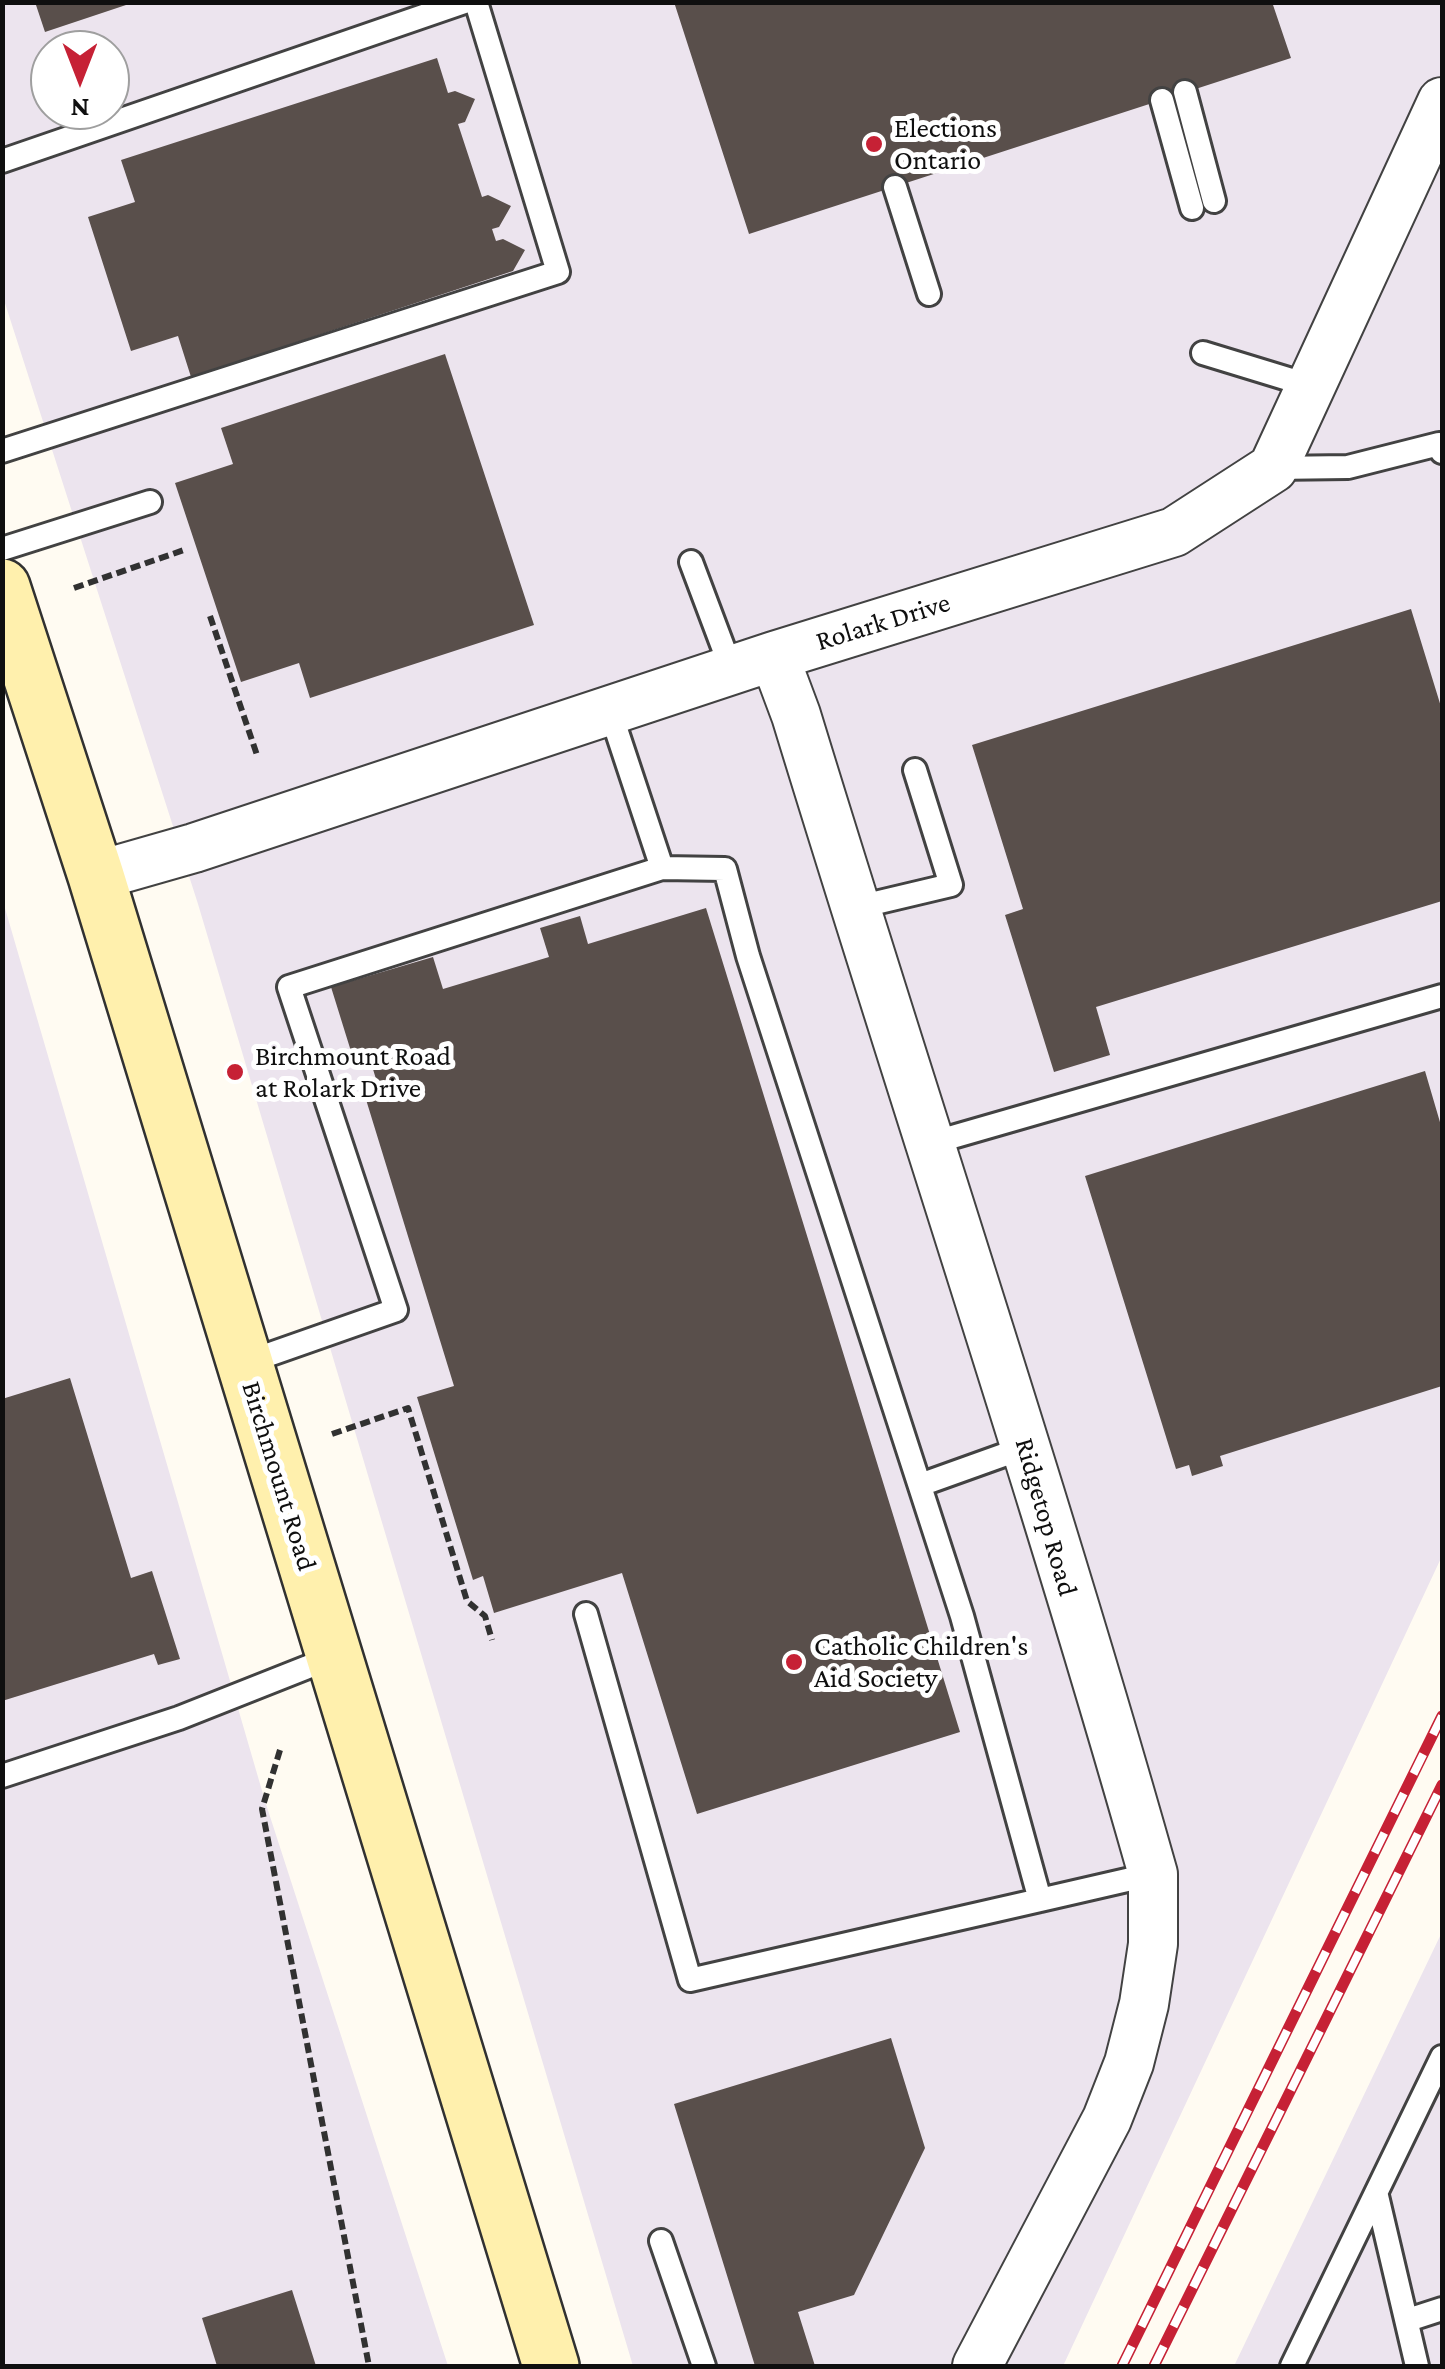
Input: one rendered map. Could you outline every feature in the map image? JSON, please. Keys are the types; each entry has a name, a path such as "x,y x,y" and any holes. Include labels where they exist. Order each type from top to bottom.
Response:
{"main road":[{"name":"Birchmount Road","path":"2,587 96,876 551,2366"}],"street":[{"path":"1272,468 1442,102"},
{"name":"Rolark Drive","path":"96,876 194,848 753,663 1174,532 1272,468"},
{"name":"Ridgetop Road","path":"753,663 796,715 1026,1447 1153,1874 1152,1944 1144,2004 1129,2062 1107,2119 977,2366"}],"lane":[{"path":"2,162 464,2"},
{"path":"2,451 558,272 476,2"},
{"path":"1162,100 1203,205 1185,92"},
{"path":"894,187 929,294"},
{"path":"1203,353 1311,386"},
{"path":"1272,468 1348,467 1439,444 1442,452"},
{"path":"2,549 150,502"},
{"path":"691,562 753,663"},
{"path":"610,711 662,868"},
{"path":"854,908 951,885 915,770"},
{"path":"245,1363 396,1310 289,987 662,868 725,869 748,956 962,1616 1040,1900"},
{"path":"928,1144 1442,996"},
{"path":"920,1486 1026,1447"},
{"path":"586,1614 690,1980 1153,1874"},
{"path":"2,1776 178,1718 333,1656"},
{"path":"1292,2366 1442,2057"},
{"path":"1377,2196 1417,2366"},
{"path":"660,2240 704,2366"},
{"path":"1408,2320 1442,2310"}],"path":[{"path":"74,588 184,550"},
{"path":"210,616 258,758"},
{"path":"332,1434 408,1408 467,1601 485,1616 492,1640"},
{"path":"280,1750 262,1809 369,2366"}],"shaded area":[{"path":"2,3 1442,3 1442,1556 1063,2366 633,2366 198,904 3,297"},
{"path":"2,898 265,1801 448,2366 3,2366"},
{"path":"1442,1932 1442,2366 1234,2366"}],"building":[{"path":"35,2 132,2 51,30 44,30"},
{"name":"Elections Ontario","path":"674,2 1272,2 1291,58 749,234"},
{"path":"437,58 448,93 455,91 475,99 465,122 458,124 482,197 488,195 511,206 499,227 492,229 496,241 503,239 525,250 513,271 191,377 178,336 131,351 88,217 135,202 121,160"},
{"path":"445,354 534,625 310,698 299,663 241,682 175,483 233,464 221,428"},
{"path":"1411,609 1442,710 1442,901 1096,1007 1110,1055 1054,1072 1005,915 1023,909 972,745"},
{"path":"706,908 960,1732 697,1814 622,1573 494,1613 483,1576 473,1580 417,1397 454,1386 364,1093 379,1089 369,1056 354,1061 331,987 433,957 443,989 549,957 540,928 580,916 588,944"},
{"path":"1425,1071 1442,1129 1442,1386 1220,1456 1223,1466 1192,1476 1189,1465 1176,1469 1085,1176"},
{"path":"70,1378 131,1578 152,1571 180,1659 158,1665 154,1654 2,1701 2,1399"},
{"path":"891,2038 925,2148 854,2295 798,2312 815,2366 755,2366 674,2104"},
{"path":"292,2290 316,2366 217,2366 202,2318"}],"railway":[{"path":"1122,2366 1442,1716"},
{"path":"1154,2366 1442,1785"}],"place":[{"name":"Elections Ontario","path":"874,144"},
{"name":"Birchmount Road at Rolark Drive","path":"235,1072"},
{"name":"Catholic Children's Aid Society","path":"794,1662"}]}
